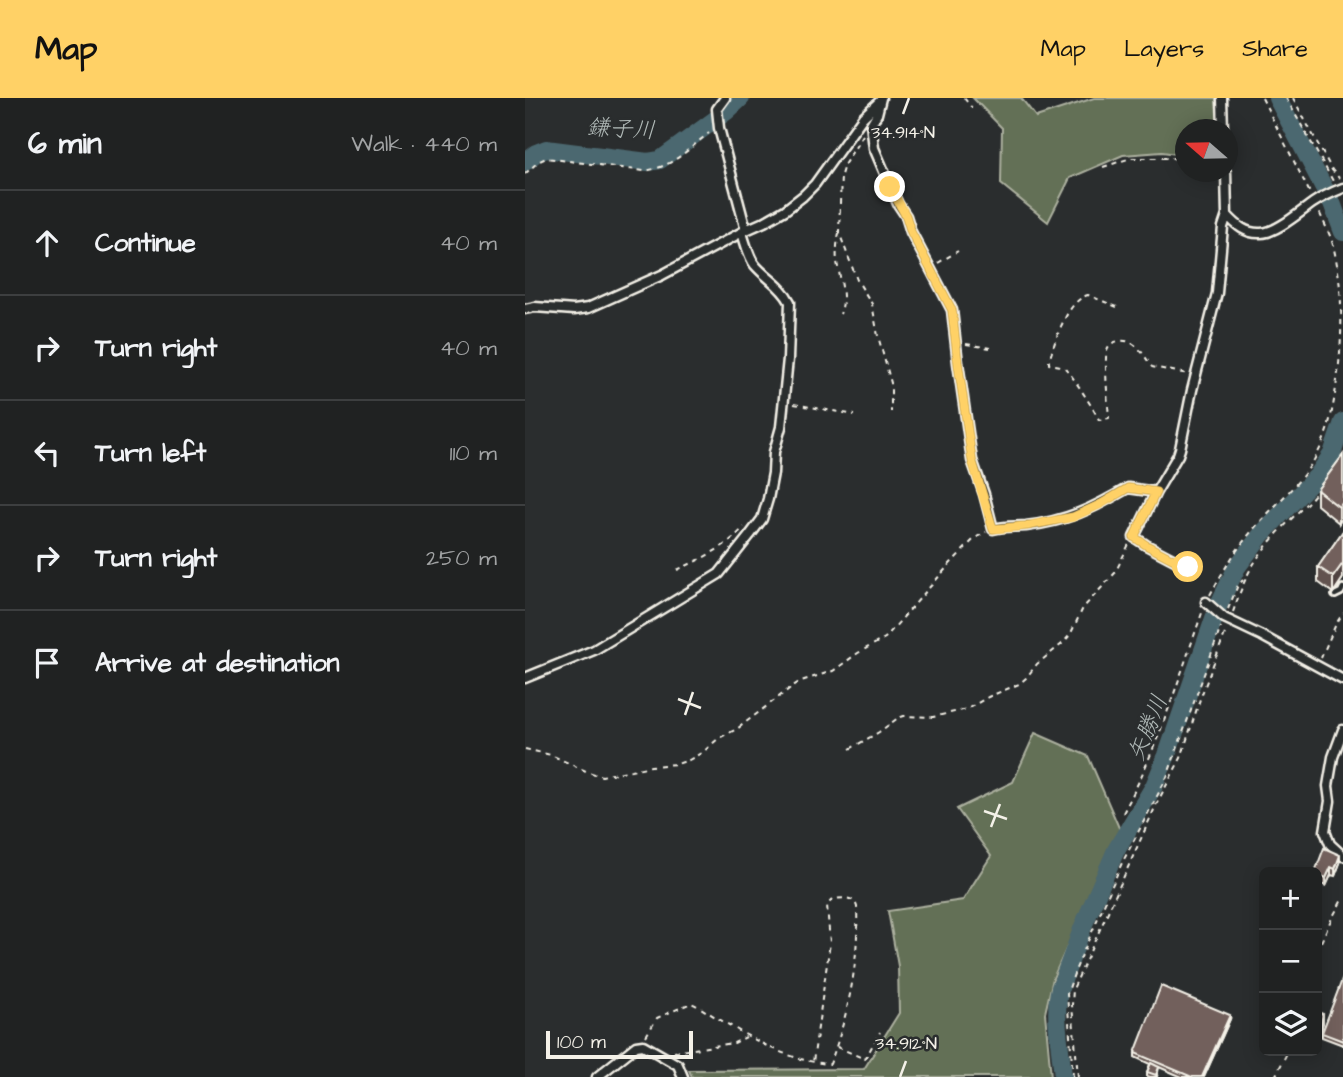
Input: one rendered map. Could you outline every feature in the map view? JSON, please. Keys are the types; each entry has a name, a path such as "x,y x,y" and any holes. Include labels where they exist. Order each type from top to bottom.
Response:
{"street":[{"path":"525,678 594,650 719,575 762,519 781,427 790,303 787,296 755,264 749,254 719,128 717,109 725,98"},
{"path":"1222,98 1223,119"},
{"path":"880,100 877,114 871,124 874,148 911,232 952,310 972,460 993,529 1073,517 1128,488 1156,492"},
{"path":"525,309 588,308 662,275 764,222 803,196 815,184 863,117 880,100"},
{"path":"1188,567 1134,537 1178,455 1217,293 1223,227 1227,215 1226,182"},
{"path":"1227,215 1241,228 1253,233 1271,231 1339,187"},
{"path":"1206,602 1225,619 1343,680"},
{"path":"1343,730 1333,757 1325,831 1329,844 1343,856"},
{"path":"597,1077 636,1046 641,1045 678,1065 683,1077"}],"lane":[{"path":"1335,595 1343,588"}],"path":[{"path":"964,98 972,108"},
{"path":"1123,813 1155,746 1206,602 1238,547 1303,476 1324,440 1331,416 1343,323 1342,296 1334,246 1317,201 1262,98"},
{"path":"1286,98 1339,187"},
{"path":"1293,98 1339,187"},
{"path":"840,314 843,298 837,259 839,184 844,165 871,124"},
{"path":"525,174 537,162 547,158 644,170 658,169 670,164 719,128"},
{"path":"1103,167 1131,158 1175,158"},
{"path":"839,233 857,280 872,304 891,383 891,412"},
{"path":"930,269 958,251"},
{"path":"1117,307 1088,295 1081,297 1064,321 1049,361 1049,365 1067,369 1099,420 1109,418 1105,353 1111,343 1126,340 1131,342 1145,355 1152,367 1196,373"},
{"path":"955,342 989,348"},
{"path":"783,402 855,415"},
{"path":"1078,1077 1073,989 1158,801 1181,758 1225,619 1255,561 1320,489"},
{"path":"677,570 707,556 739,533 744,526"},
{"path":"525,749 551,755 602,776 689,760 719,738 737,729 801,681 833,671 885,638 968,544 993,529"},
{"path":"850,749 904,716 933,717 967,709 1019,684 1070,635 1083,608 1115,573 1134,537"},
{"path":"1073,1077 1067,994 1116,874 1167,777 1237,585 1246,578"},
{"path":"1317,666 1343,613"},
{"path":"1322,940 1343,898"},
{"path":"641,1045 657,1018 691,1003 765,1047 783,1054 813,1062 830,1065 846,1012 857,956 857,907 852,899 833,899 827,905 830,943 813,1062"},
{"path":"836,1047 865,1059 880,1032"},
{"path":"659,1053 728,1044 747,1036"},
{"path":"1275,1077 1286,1056"}],"green space":[{"path":"973,98 1021,98 1036,117 1094,98 1216,98 1218,119 1175,119 1175,154 1123,155 1070,178 1048,222 1001,184 1002,128"},
{"path":"1035,733 1088,756 1120,830 1053,978 1045,1013 1051,1077 692,1077 689,1070 864,1069 899,1013 898,966 888,911 963,900 991,856 957,809 1013,782"}],"building":[{"path":"1343,455 1343,502 1339,507 1317,490"},
{"path":"1343,531 1343,563 1333,577 1318,567"},
{"path":"1324,848 1340,855 1335,869 1331,867 1326,878 1322,876 1322,867 1317,867"},
{"path":"1342,980 1343,1041 1322,1033"},
{"path":"1161,986 1230,1015 1202,1077 1192,1077 1135,1053"},
{"path":"1151,1063 1159,1067 1156,1075 1147,1072"}],"waterway":[{"name":"鎌子川","path":"525,162 546,149 648,162 660,160 741,98"},
{"name":"矢勝川","path":"1277,98 1332,203 1343,232"},
{"name":"矢勝川","path":"1063,1077 1057,1020 1060,988 1116,850 1154,786 1167,755 1219,604 1237,567 1261,535 1317,476 1332,454 1343,422"}],"route":[{"path":"890,187 952,310 972,460 993,529 1073,517 1128,488 1143,489 1156,492 1134,537 1188,567"}]}
